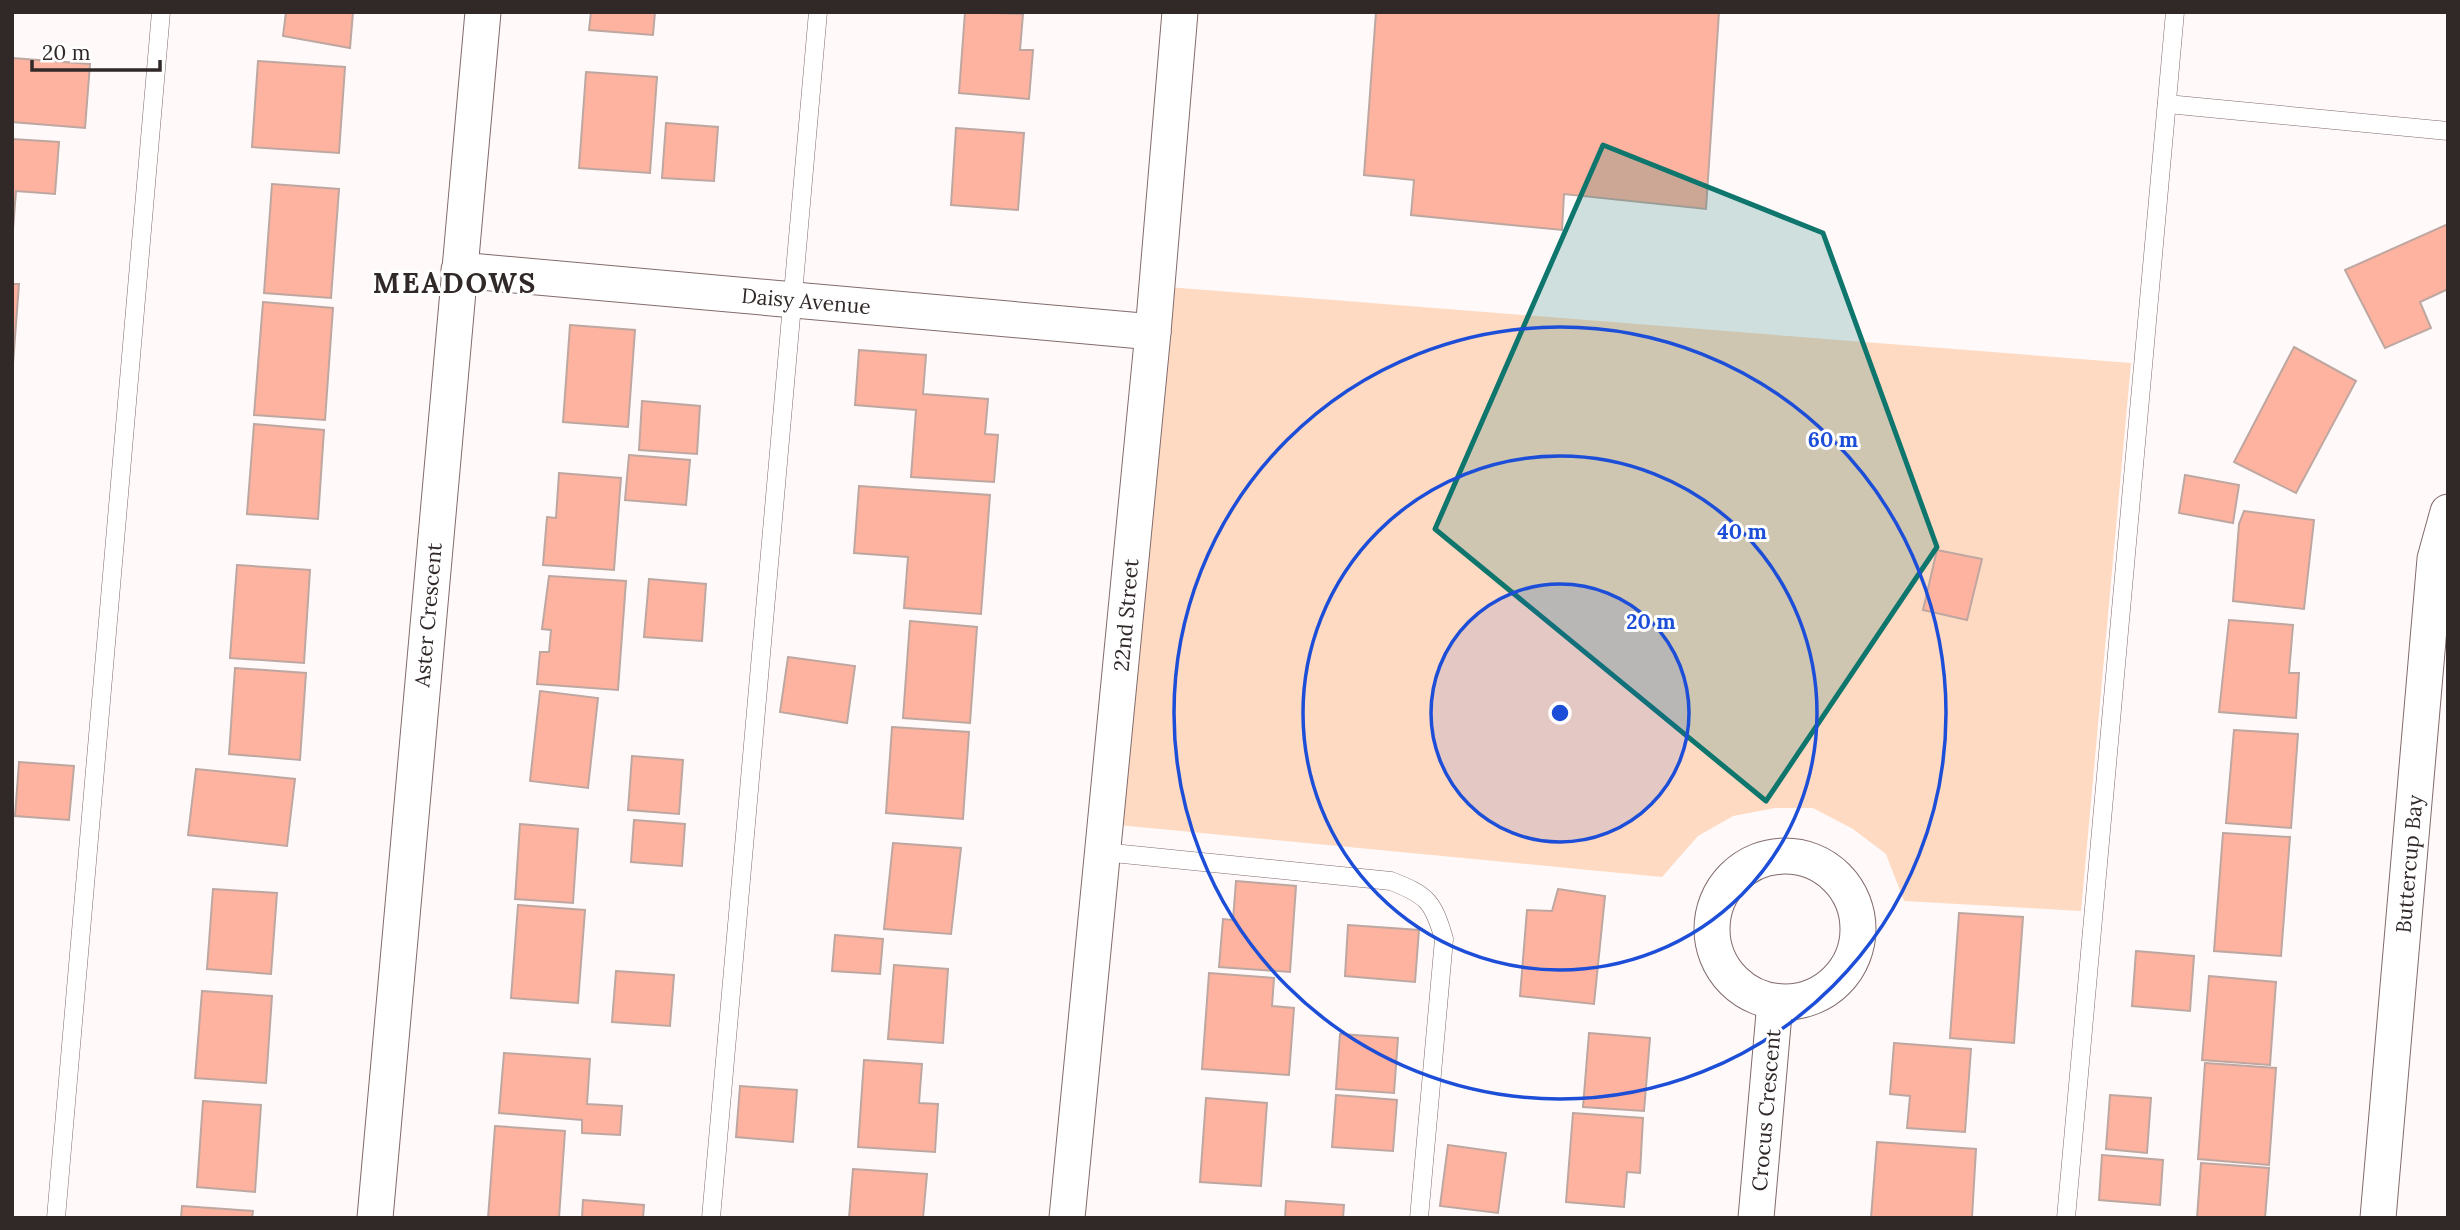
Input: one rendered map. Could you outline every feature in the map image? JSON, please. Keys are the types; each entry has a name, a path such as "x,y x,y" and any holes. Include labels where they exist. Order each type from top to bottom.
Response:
{"street":[{"name":"Aster Crescent","path":"376,1218 483,12"},
{"name":"22nd Street","path":"1067,1218 1153,332 1180,12"},
{"name":"Daisy Avenue","path":"459,270 1153,332"},
{"name":"Buttercup Bay","path":"2378,1218 2435,559 2448,512"},
{"path":"1793,856 1818,864 1836,877 1850,895 1857,917 1857,939 1851,961 1838,980 1820,993 1798,1001 1775,1002 1751,994 1731,979 1717,958 1711,933 1714,907 1726,885 1744,867 1768,857 1793,856"},
{"name":"Crocus Crescent","path":"1756,1218 1775,1002"}],"lane":[{"path":"56,1218 162,12"},
{"path":"711,1218 818,12"},
{"path":"2066,1218 2175,12"},
{"path":"2167,104 2448,131"},
{"path":"1103,852 1391,881 1419,892 1437,913 1444,939 1419,1218"}],"highlighted area":[{"path":"1603,145 1823,233 1937,547 1766,801 1435,529"}],"shaded area":[{"path":"1155,286 2131,363 2081,911 1904,901 1886,854 1853,829 1813,808 1775,808 1733,816 1698,836 1662,877 1108,824"}],"building":[{"path":"286,12 353,12 350,48 283,36"},
{"path":"591,12 655,12 653,35 589,30"},
{"path":"965,12 1023,14 1020,50 1033,50 1029,99 959,93"},
{"path":"1376,12 1719,12 1706,209 1564,194 1562,230 1411,215 1414,180 1364,175"},
{"path":"12,58 90,64 85,128 12,122"},
{"path":"258,61 345,67 339,153 252,147"},
{"path":"586,72 657,77 650,173 579,168"},
{"path":"666,123 718,127 714,181 662,178"},
{"path":"956,128 1024,133 1018,210 951,205"},
{"path":"12,139 59,142 55,194 16,191 13,229"},
{"path":"272,184 339,189 331,298 264,293"},
{"path":"2448,224 2448,289 2420,302 2431,328 2385,348 2345,270"},
{"path":"12,284 19,284 12,377"},
{"path":"263,302 333,308 325,420 254,415"},
{"path":"570,325 635,330 628,427 563,422"},
{"path":"2294,347 2356,381 2296,493 2234,462"},
{"path":"859,350 926,355 923,394 988,399 985,434 998,435 994,482 911,477 916,410 855,405"},
{"path":"642,401 700,406 697,454 639,450"},
{"path":"254,424 324,430 318,519 247,514"},
{"path":"629,455 690,460 686,505 625,500"},
{"path":"559,473 621,478 614,570 543,565 547,517 556,518"},
{"path":"2185,475 2239,485 2233,523 2179,513"},
{"path":"859,486 990,495 981,614 904,608 908,557 854,553"},
{"path":"2244,511 2314,520 2304,609 2233,601 2239,524"},
{"path":"1937,550 1982,559 1967,620 1923,610"},
{"path":"237,565 310,570 304,663 230,658"},
{"path":"549,576 626,581 618,690 537,684 540,652 549,652 551,630 542,629"},
{"path":"649,579 706,584 702,641 644,637"},
{"path":"2229,620 2293,625 2289,673 2299,673 2296,718 2219,712"},
{"path":"910,621 977,627 970,723 903,718"},
{"path":"788,657 855,666 847,723 780,712"},
{"path":"235,668 306,673 300,760 229,754"},
{"path":"540,691 598,698 588,788 530,781"},
{"path":"892,727 969,732 963,819 886,813"},
{"path":"2234,730 2298,734 2291,828 2226,823"},
{"path":"632,756 683,760 679,814 628,810"},
{"path":"19,762 74,766 69,820 15,816"},
{"path":"196,769 295,779 287,846 188,835"},
{"path":"634,820 685,824 682,866 631,862"},
{"path":"520,824 578,829 573,903 515,899"},
{"path":"2223,833 2290,837 2281,956 2214,951"},
{"path":"893,843 961,848 951,934 884,929"},
{"path":"1236,881 1296,886 1290,972 1219,967 1223,919 1233,920"},
{"path":"213,889 277,893 271,974 207,969"},
{"path":"1558,889 1605,896 1594,1004 1520,996 1527,910 1552,911"},
{"path":"518,905 585,910 578,1003 511,998"},
{"path":"1959,913 2023,917 2014,1043 1950,1038"},
{"path":"1348,925 1419,930 1415,982 1345,976"},
{"path":"835,935 883,939 880,974 832,971"},
{"path":"2136,951 2194,956 2190,1011 2132,1006"},
{"path":"894,965 948,969 943,1043 888,1039"},
{"path":"616,971 674,975 670,1026 612,1022"},
{"path":"1209,973 1274,978 1272,1006 1294,1008 1289,1075 1202,1069"},
{"path":"2209,976 2276,982 2270,1065 2202,1060"},
{"path":"202,991 272,996 266,1083 195,1078"},
{"path":"1589,1033 1650,1038 1644,1111 1583,1107"},
{"path":"1340,1034 1398,1038 1394,1093 1336,1089"},
{"path":"1894,1043 1971,1049 1965,1132 1907,1128 1910,1096 1890,1094"},
{"path":"504,1053 590,1059 587,1104 622,1106 620,1135 582,1133 582,1120 499,1113"},
{"path":"864,1060 922,1064 919,1103 938,1104 935,1152 858,1147"},
{"path":"2205,1063 2276,1068 2269,1165 2198,1159"},
{"path":"740,1086 797,1090 793,1142 736,1137"},
{"path":"1336,1095 1397,1100 1393,1151 1332,1147"},
{"path":"2110,1095 2151,1098 2147,1153 2106,1149"},
{"path":"1206,1098 1267,1103 1261,1186 1200,1182"},
{"path":"203,1101 261,1105 255,1192 197,1187"},
{"path":"1573,1113 1643,1118 1640,1173 1627,1172 1624,1207 1566,1202"},
{"path":"495,1126 565,1131 559,1218 488,1218"},
{"path":"1877,1142 1976,1149 1972,1218 1871,1218"},
{"path":"1448,1145 1506,1153 1498,1213 1440,1206"},
{"path":"2102,1155 2163,1160 2160,1205 2099,1200"},
{"path":"2201,1163 2269,1168 2265,1218 2197,1218"},
{"path":"853,1169 927,1174 923,1218 849,1218"},
{"path":"583,1200 644,1205 643,1218 582,1218"},
{"path":"1286,1201 1344,1205 1343,1218 1285,1218"},
{"path":"182,1206 253,1211 252,1218 181,1218"}],"district":[{"name":"MEADOWS","path":"455,283"}]}
